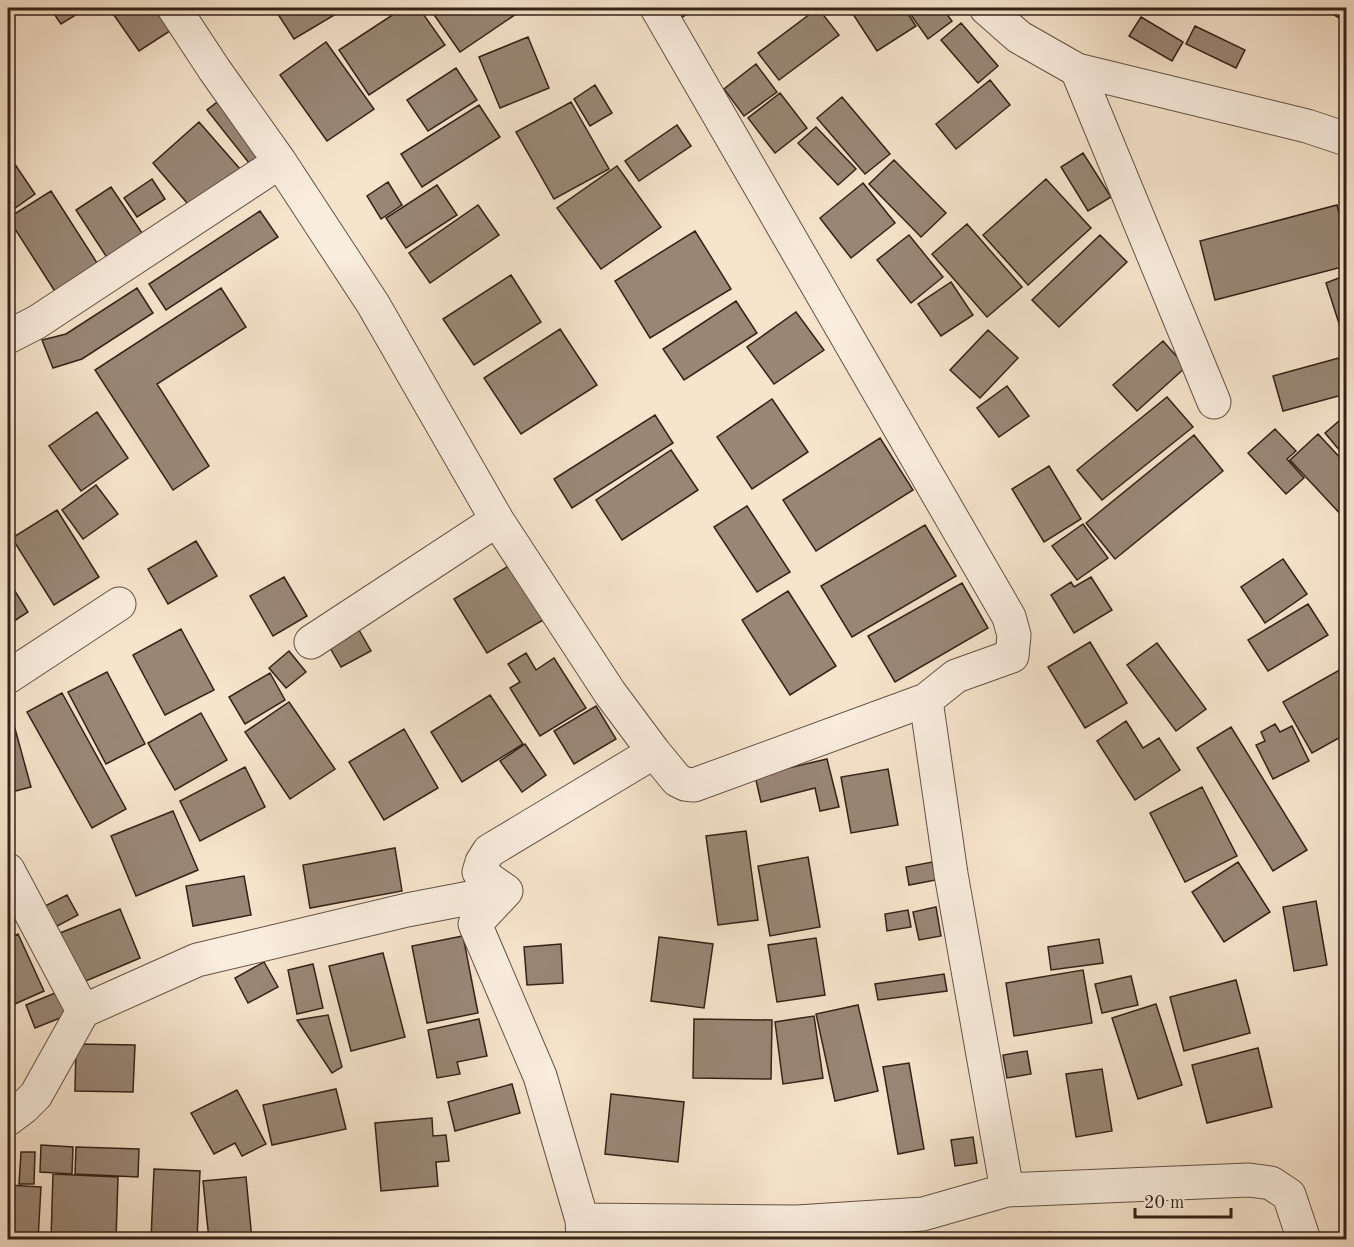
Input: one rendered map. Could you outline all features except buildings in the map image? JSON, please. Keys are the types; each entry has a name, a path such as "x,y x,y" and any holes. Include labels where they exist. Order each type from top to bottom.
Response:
{"street":[{"path":"174,8 213,69 280,162 373,304 497,520 610,693 677,780 685,784 694,784 926,700 956,676 1012,656 1014,636 1009,617 657,8"},
{"path":"986,8 1019,37 1077,70 1307,126 1347,139"},
{"path":"1077,70 1214,402"},
{"path":"8,337 37,322 280,162"},
{"path":"311,642 497,520"},
{"path":"8,677 119,604"},
{"path":"926,700 951,874 1007,1190"},
{"path":"506,891 479,872 489,851 654,752"},
{"path":"8,870 83,1011"},
{"path":"8,1119 36,1095 83,1011 197,960 407,910 506,891"},
{"path":"506,891 475,924 540,1076 583,1230 797,1222 927,1227 1007,1190 1250,1180 1271,1183 1288,1195 1304,1239"}]}
